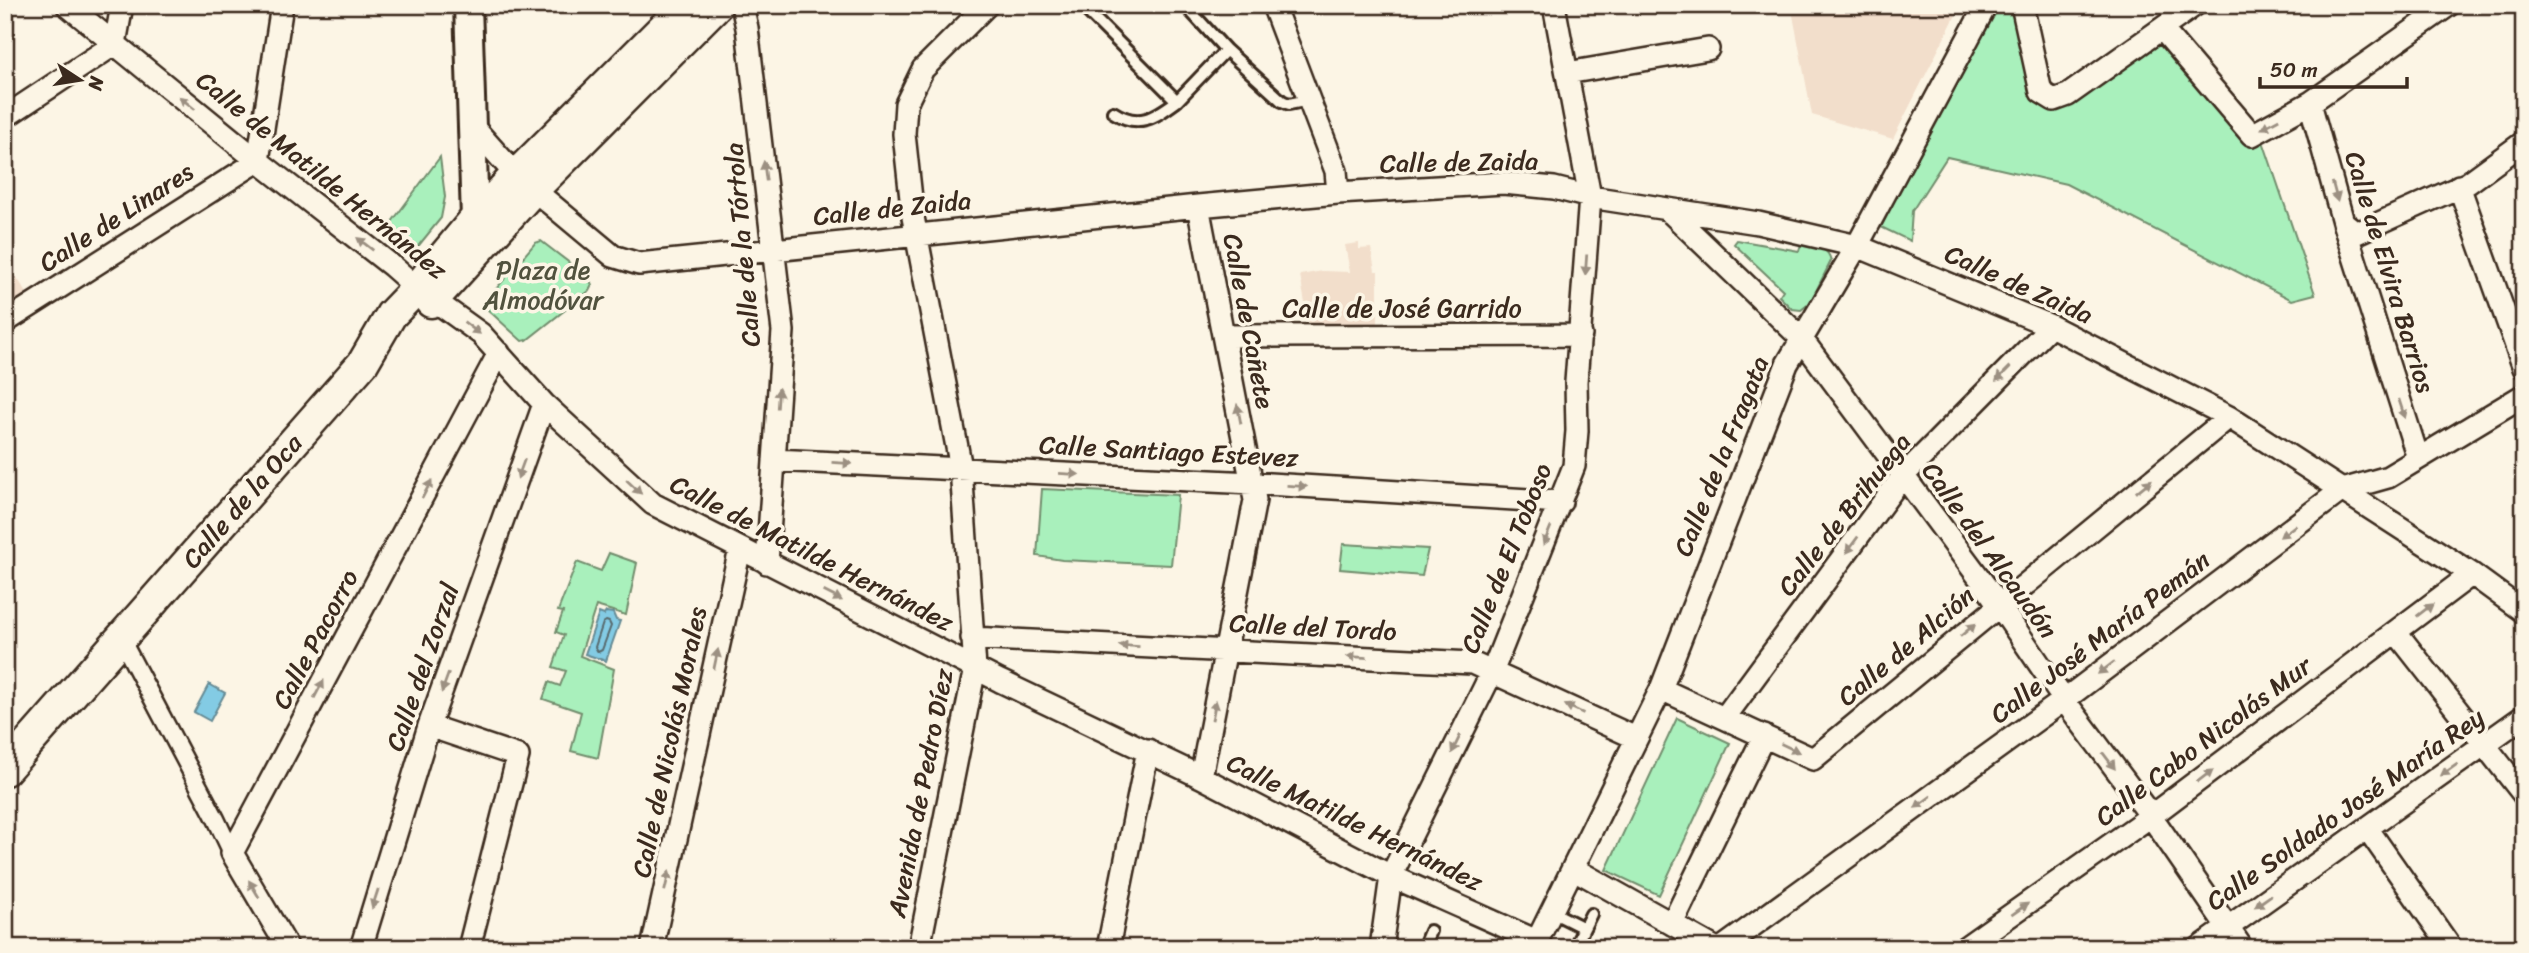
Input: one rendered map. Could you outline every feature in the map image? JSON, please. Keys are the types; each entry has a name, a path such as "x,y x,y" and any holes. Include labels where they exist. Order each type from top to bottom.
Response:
{"main road":[{"path":"525,182 686,5"},
{"path":"525,182 717,5"},
{"name":"Calle de la Oca","path":"5,770 363,363 390,344 475,219 525,182"},
{"name":"Calle de la Oca","path":"425,294 525,182"}],"street":[{"name":"Calle de Matilde Hernández","path":"67,5 425,294 481,334 544,404 653,504 975,668 1148,750"},
{"path":"5,117 116,44 122,5"},
{"path":"258,161 282,5"},
{"path":"468,5 475,219"},
{"name":"Calle de la Tórtola","path":"742,5 783,331 767,564"},
{"name":"Avenida de Pedro Díez","path":"919,948 975,668 961,468 916,234 904,134 906,104 923,69 987,5"},
{"path":"1273,5 1336,171 1338,193"},
{"name":"Calle de El Toboso","path":"1381,948 1391,876 1493,670 1562,502 1574,466 1577,431 1576,382 1590,197 1554,5"},
{"name":"Calle de la Fragata","path":"1537,941 1661,689 1787,364 1857,246 1986,5"},
{"path":"2022,5 2041,92 2054,100 2068,95 2195,5"},
{"path":"2162,29 2252,135 2310,103 2449,5"},
{"path":"1567,73 1708,49"},
{"name":"Calle de Elvira Barrios","path":"2310,103 2343,222 2418,458"},
{"name":"Calle de Zaida","path":"474,128 525,182 613,256 639,264 1198,206 1338,193 1503,183 1554,188 1590,197 1758,223 1857,246 2051,326 2229,417 2472,574 2524,612"},
{"path":"2343,222 2357,233 2468,183 2524,142"},
{"name":"Calle de Linares","path":"5,322 258,161"},
{"path":"2459,186 2524,368"},
{"name":"Calle de Cañete","path":"1198,206 1255,500 1201,777"},
{"name":"Calle del Alcaudón","path":"1667,209 1801,338 1999,605 2242,948"},
{"name":"Calle de Brihuega","path":"1725,718 1902,477 2051,326"},
{"name":"Calle de José Garrido","path":"1224,336 1581,335"},
{"name":"Calle Pacorro","path":"232,853 499,354"},
{"name":"Calle José María Pemán","path":"1722,948 2064,700 2342,490 2388,477 2524,395"},
{"name":"Calle del Zorzal","path":"365,944 429,726 544,404"},
{"name":"Calle de Alción","path":"1661,689 1813,759 2229,417"},
{"name":"Calle Santiago Estevez","path":"774,460 1252,483 1562,502"},
{"name":"Calle de Nicolás Morales","path":"652,948 740,549"},
{"name":"Calle Cabo Nicolás Mur","path":"1964,948 2151,816 2472,574"},
{"path":"2396,632 2524,795"},
{"name":"Calle del Tordo","path":"972,638 1472,663 1493,670 1636,738"},
{"path":"121,639 232,853 288,948"},
{"name":"Calle Soldado José María Rey","path":"2199,948 2524,716"},
{"path":"429,726 518,756 469,948"},
{"path":"1672,924 1764,736"},
{"path":"1108,948 1148,750"},
{"name":"Calle Matilde Hernández","path":"1148,750 1391,876 1537,941"},
{"path":"2367,828 2446,946"},
{"path":"1574,869 1715,948"}],"lane":[{"path":"1081,5 1177,101"},
{"path":"1185,5 1226,50 1282,102 1289,104 1309,100"},
{"path":"1113,112 1126,120 1140,121 1160,114 1177,101 1226,50"},
{"path":"1552,912 1584,928"},
{"path":"1574,948 1591,914"},
{"path":"1423,948 1430,931"}],"shaded area":[{"path":"1791,5 1961,5 1893,139 1812,115"},
{"path":"1359,243 1359,249 1371,248 1375,271 1378,271 1378,324 1309,326 1300,275 1323,271 1350,272 1345,245"},
{"path":"5,260 27,293 5,307"}],"green space":[{"path":"1986,5 2022,5 2054,100 2162,29 2252,135 2264,144 2315,294 2292,300 2066,184 1947,157 1912,211 1910,241 1881,227 1897,195 1888,191"},
{"path":"440,157 445,197 441,218 411,255 383,234"},
{"path":"1737,240 1799,251 1801,244 1827,252 1831,261 1810,303 1801,310 1792,309 1779,296 1783,290 1734,244"},
{"name":"Plaza de Almodóvar","path":"541,241 589,278 592,285 589,291 527,340 522,341 487,309 485,302 535,243"},
{"path":"1042,489 1178,495 1171,565 1062,560 1037,556"},
{"path":"1343,544 1428,549 1422,576 1340,569"},
{"path":"609,553 637,563 626,615 596,606 580,656 614,669 598,758 571,751 581,712 543,699 549,682 560,686 566,671 553,667 564,635 556,632 563,612 558,611 577,562 601,571"},
{"path":"1677,718 1730,743 1659,895 1606,870"}],"water":[{"path":"606,612 613,613 616,620 620,621 606,661 585,654 599,613 604,615"},
{"path":"209,684 225,693 210,721 194,712"}]}
